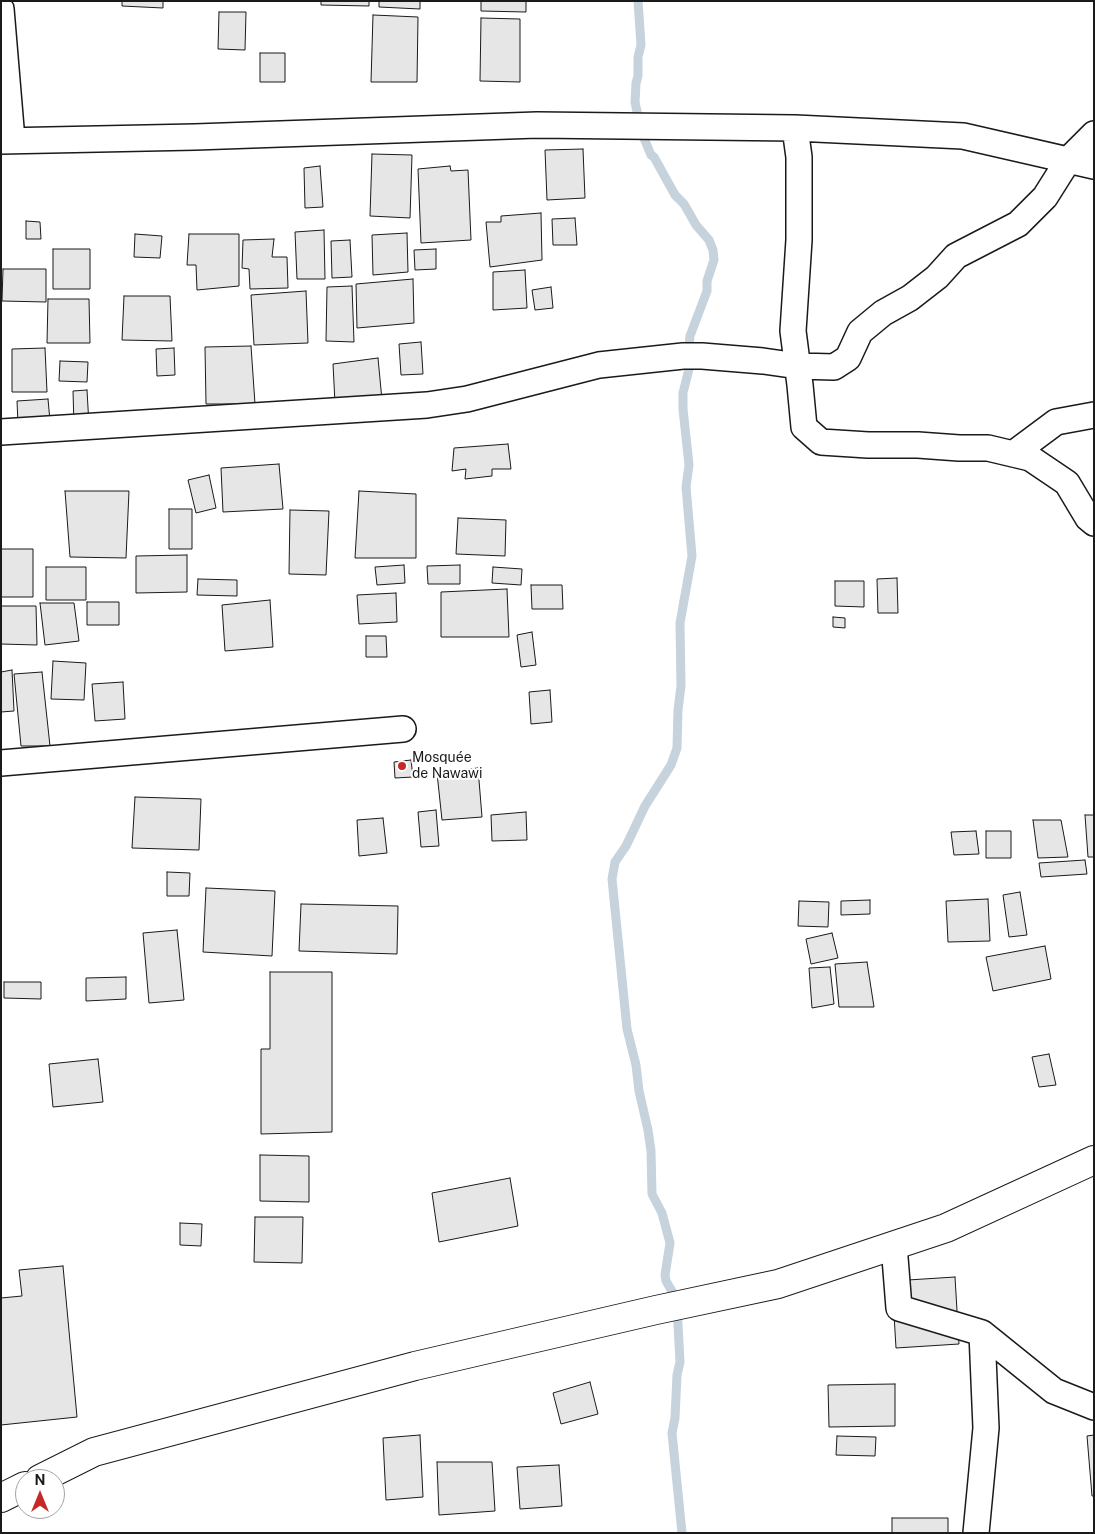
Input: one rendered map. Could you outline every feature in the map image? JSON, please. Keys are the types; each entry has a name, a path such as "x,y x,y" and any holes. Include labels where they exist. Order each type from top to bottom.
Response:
{"street":[{"path":"1,9 6,141 195,137 538,125 795,128 963,136 1094,166"},
{"path":"795,128 800,157 799,240 793,331 804,427 821,442 988,448 1030,458 1067,483 1088,518 1094,523"},
{"path":"1,432 427,405 467,399 598,365 693,356 763,361 798,366 834,367 848,358 860,332 883,313 910,298 937,277 956,256 1018,224 1045,198 1069,159 1094,134"},
{"path":"1013,454 1056,422 1094,415"},
{"path":"1,763 403,729"},
{"path":"60,1469 103,1449 415,1366 659,1309 778,1284 946,1228 1094,1160"},
{"path":"894,1245 899,1308 982,1334 1054,1391 1094,1407"},
{"path":"976,1533 986,1428 982,1334"},
{"path":"1,1498 15,1491"}],"building":[{"path":"122,1 163,1 163,8 122,6"},
{"path":"321,1 369,1 369,6 321,5"},
{"path":"379,1 420,1 420,9 379,7"},
{"path":"481,1 526,1 526,12 481,11"},
{"path":"219,12 246,12 245,50 218,49"},
{"path":"373,15 418,17 417,82 371,82"},
{"path":"481,18 520,19 520,82 480,81"},
{"path":"260,53 285,53 285,82 260,82"},
{"path":"583,149 585,198 547,200 545,150"},
{"path":"372,154 412,155 410,218 370,216"},
{"path":"320,166 323,207 305,208 304,168"},
{"path":"450,166 451,171 468,170 471,240 421,243 418,169"},
{"path":"541,213 542,260 490,267 486,222 501,222 501,216"},
{"path":"575,218 577,245 553,245 552,219"},
{"path":"26,221 40,222 41,239 26,239"},
{"path":"324,230 325,279 297,279 295,232"},
{"path":"407,233 408,272 373,275 372,235"},
{"path":"135,234 162,236 160,258 134,257"},
{"path":"189,234 239,234 239,286 197,290 196,265 187,265"},
{"path":"274,239 272,257 287,257 288,288 250,289 249,269 242,268 243,240"},
{"path":"350,240 352,277 332,278 331,241"},
{"path":"53,249 90,249 90,289 53,289"},
{"path":"436,249 436,269 415,270 414,250"},
{"path":"3,269 46,269 46,302 2,301"},
{"path":"525,270 527,308 493,310 493,272"},
{"path":"413,279 414,323 357,328 356,284"},
{"path":"352,286 354,342 326,341 327,287"},
{"path":"551,287 553,308 535,310 532,290"},
{"path":"306,291 308,343 254,345 251,295"},
{"path":"124,296 170,296 172,341 122,340"},
{"path":"48,299 89,299 90,343 47,343"},
{"path":"421,342 423,374 401,375 399,344"},
{"path":"251,346 255,404 206,404 205,347"},
{"path":"45,348 47,392 12,392 12,349"},
{"path":"174,348 175,375 157,376 156,349"},
{"path":"378,358 382,400 335,403 333,364"},
{"path":"60,361 88,362 87,382 59,381"},
{"path":"87,390 89,425 74,426 73,391"},
{"path":"48,399 50,421 18,424 17,401"},
{"path":"508,444 511,469 492,469 492,476 465,479 466,469 452,471 454,448"},
{"path":"279,464 283,509 223,512 221,468"},
{"path":"209,475 216,508 196,513 188,480"},
{"path":"65,491 129,491 126,558 70,557"},
{"path":"359,491 416,494 416,558 355,558"},
{"path":"169,509 192,509 192,549 169,549"},
{"path":"290,510 329,511 326,575 289,574"},
{"path":"458,518 506,520 505,556 456,554"},
{"path":"1,549 33,549 33,597 1,597"},
{"path":"187,555 187,592 136,593 136,556"},
{"path":"404,565 405,583 377,585 375,567"},
{"path":"460,565 460,584 428,584 427,566"},
{"path":"46,567 86,567 86,600 46,600"},
{"path":"493,567 522,569 521,585 492,583"},
{"path":"897,578 898,613 878,613 877,579"},
{"path":"198,579 237,580 237,596 197,595"},
{"path":"835,581 864,581 864,607 835,606"},
{"path":"531,585 562,585 563,609 532,609"},
{"path":"507,589 509,637 441,637 441,592"},
{"path":"396,593 397,622 359,624 357,595"},
{"path":"270,600 273,647 225,651 222,605"},
{"path":"87,602 119,602 119,625 87,625"},
{"path":"40,603 74,603 79,641 45,645"},
{"path":"1,606 36,606 37,645 1,644"},
{"path":"833,617 845,618 845,628 833,627"},
{"path":"532,632 536,665 521,667 517,635"},
{"path":"366,636 386,636 387,657 366,657"},
{"path":"53,661 86,663 84,700 51,699"},
{"path":"12,670 14,711 1,712 1,672"},
{"path":"42,672 50,746 21,746 14,674"},
{"path":"123,682 125,719 95,721 92,684"},
{"path":"550,690 552,722 531,724 529,692"},
{"path":"411,760 413,777 395,778 394,762"},
{"path":"478,768 482,817 442,820 437,773"},
{"path":"135,797 201,799 199,850 132,848"},
{"path":"436,810 439,846 421,847 418,812"},
{"path":"526,812 527,840 492,841 491,815"},
{"path":"1085,815 1094,815 1094,857 1088,857"},
{"path":"383,818 387,853 359,856 357,820"},
{"path":"1033,820 1061,820 1068,857 1038,858"},
{"path":"976,831 979,854 954,855 951,832"},
{"path":"986,831 1011,831 1011,858 986,858"},
{"path":"1085,860 1087,874 1041,877 1039,863"},
{"path":"167,872 190,873 189,896 167,896"},
{"path":"206,888 275,891 272,956 203,952"},
{"path":"1020,892 1027,935 1009,937 1003,895"},
{"path":"988,899 990,941 948,942 946,901"},
{"path":"870,900 870,914 841,915 841,901"},
{"path":"799,901 829,902 828,927 798,926"},
{"path":"301,904 398,906 397,954 299,951"},
{"path":"177,930 184,1000 149,1003 143,933"},
{"path":"832,933 838,958 811,964 806,939"},
{"path":"1045,946 1051,979 993,991 986,957"},
{"path":"867,962 874,1007 839,1007 835,964"},
{"path":"830,967 834,1004 812,1008 809,968"},
{"path":"270,972 332,972 332,1132 261,1134 261,1049 270,1049"},
{"path":"126,977 126,999 86,1001 86,978"},
{"path":"4,982 41,982 41,999 4,998"},
{"path":"1049,1054 1056,1085 1039,1087 1032,1057"},
{"path":"98,1059 103,1102 53,1107 49,1064"},
{"path":"260,1155 309,1156 309,1202 260,1201"},
{"path":"510,1178 518,1226 439,1242 432,1193"},
{"path":"255,1217 303,1217 302,1263 254,1262"},
{"path":"180,1223 202,1224 201,1246 180,1245"},
{"path":"63,1266 77,1417 1,1425 1,1298 22,1296 19,1270"},
{"path":"955,1277 959,1344 896,1348 892,1281"},
{"path":"590,1382 598,1414 561,1424 553,1393"},
{"path":"895,1384 895,1426 829,1427 828,1385"},
{"path":"420,1435 423,1497 386,1500 383,1438"},
{"path":"1094,1435 1094,1496 1092,1496 1087,1436"},
{"path":"837,1436 876,1437 875,1456 836,1455"},
{"path":"437,1462 492,1462 495,1511 439,1515"},
{"path":"559,1465 562,1506 520,1509 517,1467"},
{"path":"892,1518 948,1518 948,1533 892,1533"}],"waterway":[{"path":"638,1 641,45 638,57 635,102 641,131 651,155 654,157 675,195 684,204 696,225 709,240 714,260 707,281 707,291 690,336 690,365 683,393 689,465 686,487 692,556 680,623 681,686 677,748 671,765 645,806 626,846 615,862 612,879 627,1029 636,1065 639,1091 651,1151 652,1194 662,1213 670,1243 665,1275 677,1306 680,1362 677,1375 675,1418 672,1433 682,1533"}],"place":[{"name":"Mosquée de Nawawi","path":"402,766"}]}
